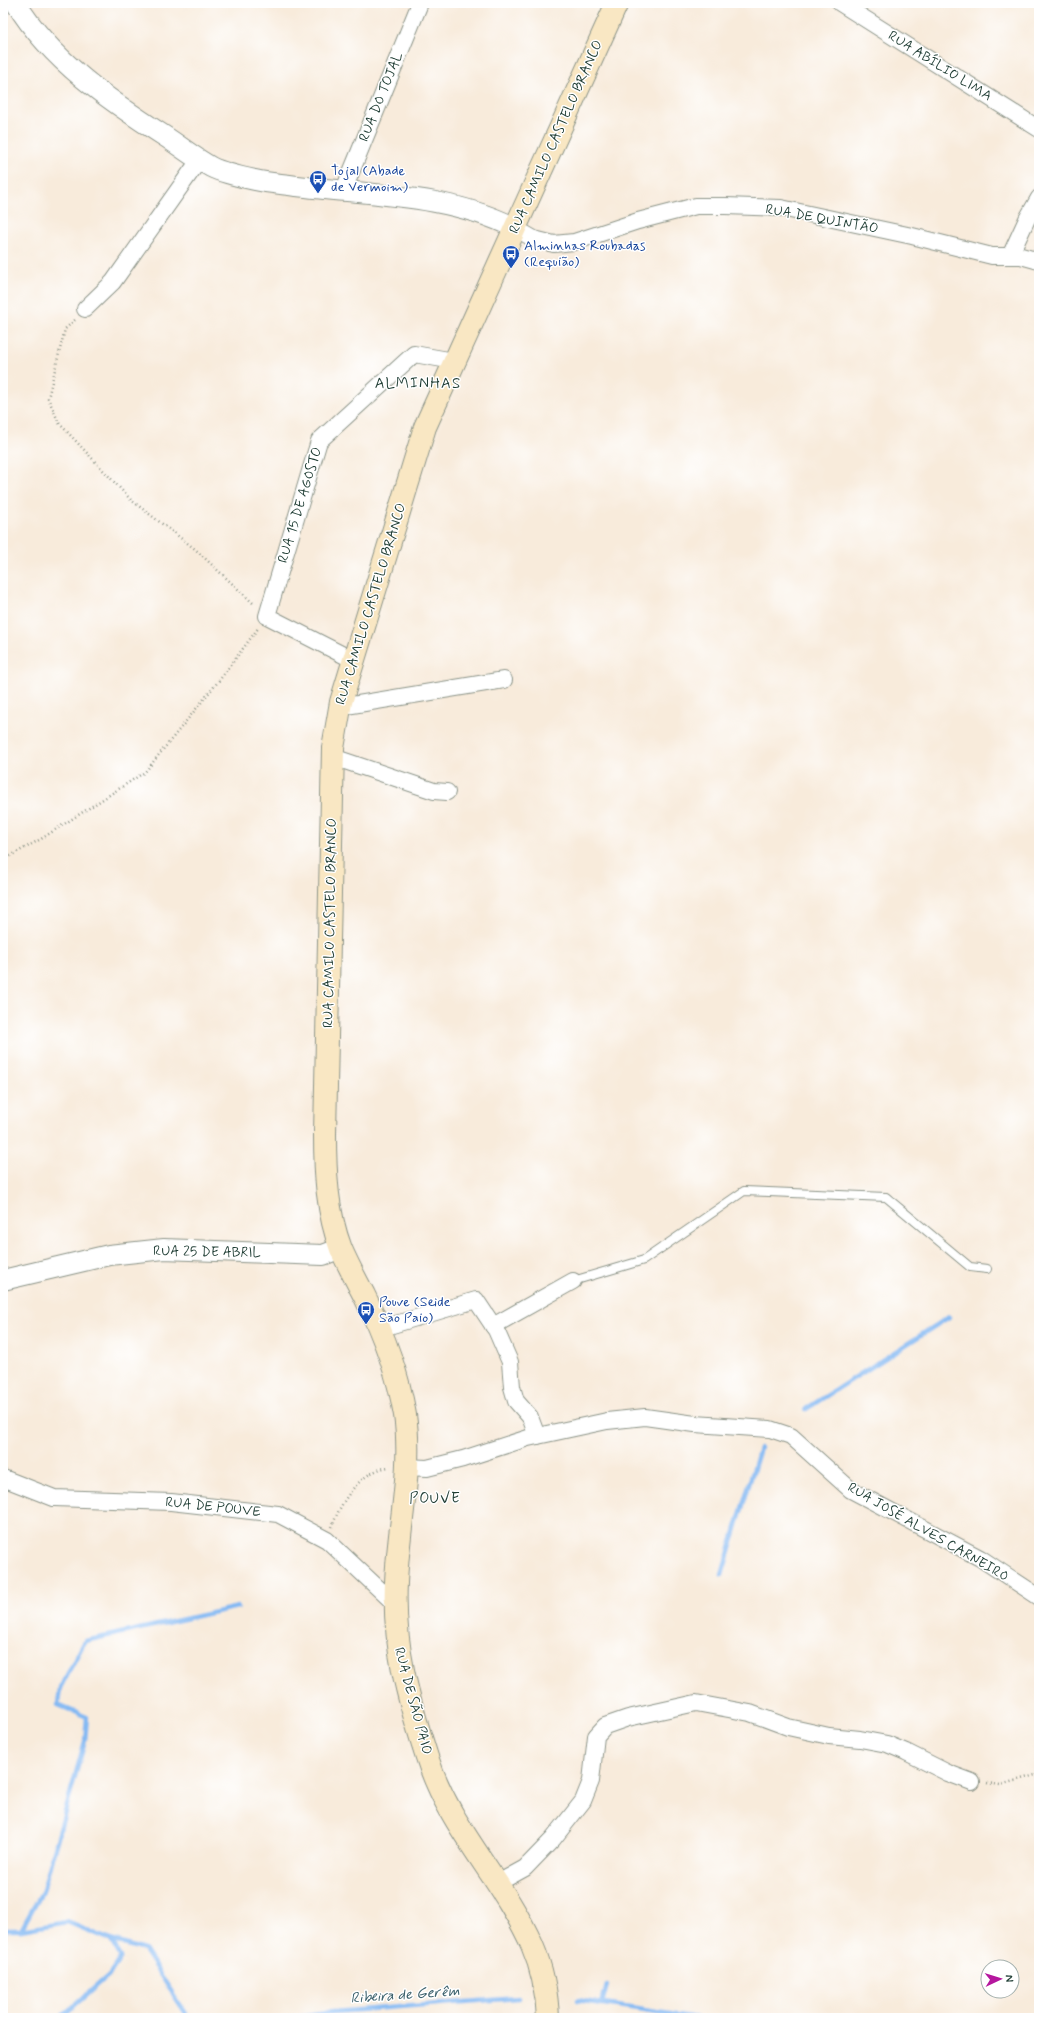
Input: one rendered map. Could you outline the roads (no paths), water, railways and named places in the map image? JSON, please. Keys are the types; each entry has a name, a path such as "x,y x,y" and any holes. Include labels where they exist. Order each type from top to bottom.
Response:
{"main road":[{"name":"RUA CAMILO CASTELO BRANCO","path":"341,1248 329,1202 325,1167 333,757 335,732 340,707 353,660 425,427 617,3"},
{"name":"RUA DE SÃO PAIO","path":"341,1248 386,1346 400,1389 407,1437 407,1467 395,1604 397,1645 401,1667 432,1770 457,1824 496,1884 532,1945 542,1978 548,2018"}],"street":[{"path":"16,3 25,19 56,55 129,113 212,167 255,180 343,192 404,197 454,207 502,221 516,228"},
{"name":"RUA DO TOJAL","path":"343,192 420,3"},
{"name":"RUA ABÍLIO LIMA","path":"840,3 1039,129"},
{"path":"85,309 114,282 200,159"},
{"path":"1010,256 1039,198"},
{"name":"RUA DE QUINTÃO","path":"516,228 534,239 554,244 574,242 638,221 696,206 781,208 912,236 992,256 1021,256 1039,260"},
{"name":"RUA 15 DE AGOSTO","path":"353,660 267,616 319,441 414,354 454,361"},
{"path":"340,707 504,680"},
{"path":"333,757 434,791 447,792"},
{"name":"RUA 25 DE ABRIL","path":"3,1280 109,1255 164,1249 323,1255 341,1248"},
{"path":"493,1326 573,1281"},
{"path":"379,1330 476,1300 493,1326 510,1362 512,1387 516,1401 530,1417 537,1436"},
{"name":"RUA JOSÉ ALVES CARNEIRO","path":"407,1467 434,1466 537,1436 607,1421 645,1417 695,1424 770,1429 791,1436 852,1490 980,1558 1039,1597"},
{"name":"RUA DE POUVE","path":"3,1478 54,1498 171,1502 278,1514 327,1540 395,1604"},
{"path":"496,1884 524,1868 557,1833 583,1800 591,1781 596,1736 605,1726 628,1718 696,1703 750,1713 788,1727 829,1736 860,1738 887,1744 948,1773 972,1782"}],"lane":[{"path":"573,1281 644,1260 744,1191 886,1197 970,1267 987,1268"}],"waterway":[{"path":"806,1409 949,1317"},
{"path":"722,1575 760,1448"},
{"path":"21,1930 43,1890 85,1741 87,1717 58,1705 60,1688 85,1641 238,1607"},
{"name":"Ribeira de Gerêm","path":"3,1930 21,1930 67,1922 111,1940 144,1950 189,2018"},
{"path":"60,2018 109,1975 121,1957 111,1940"},
{"path":"602,2004 607,1985"},
{"name":"Ribeira de Gerêm","path":"294,2018 333,2012 518,1998"},
{"name":"Ribeira de Gerêm","path":"577,2000 697,2018"}],"place":[{"name":"Tojal (Abade de Vermoim)","path":"318,194"},
{"name":"Alminhas Roubadas (Requião)","path":"511,269"},
{"name":"Pouve (Seide São Paio)","path":"366,1325"}],"district":[{"name":"ALMINHAS","path":"418,384"},
{"name":"POUVE","path":"435,1499"}]}
